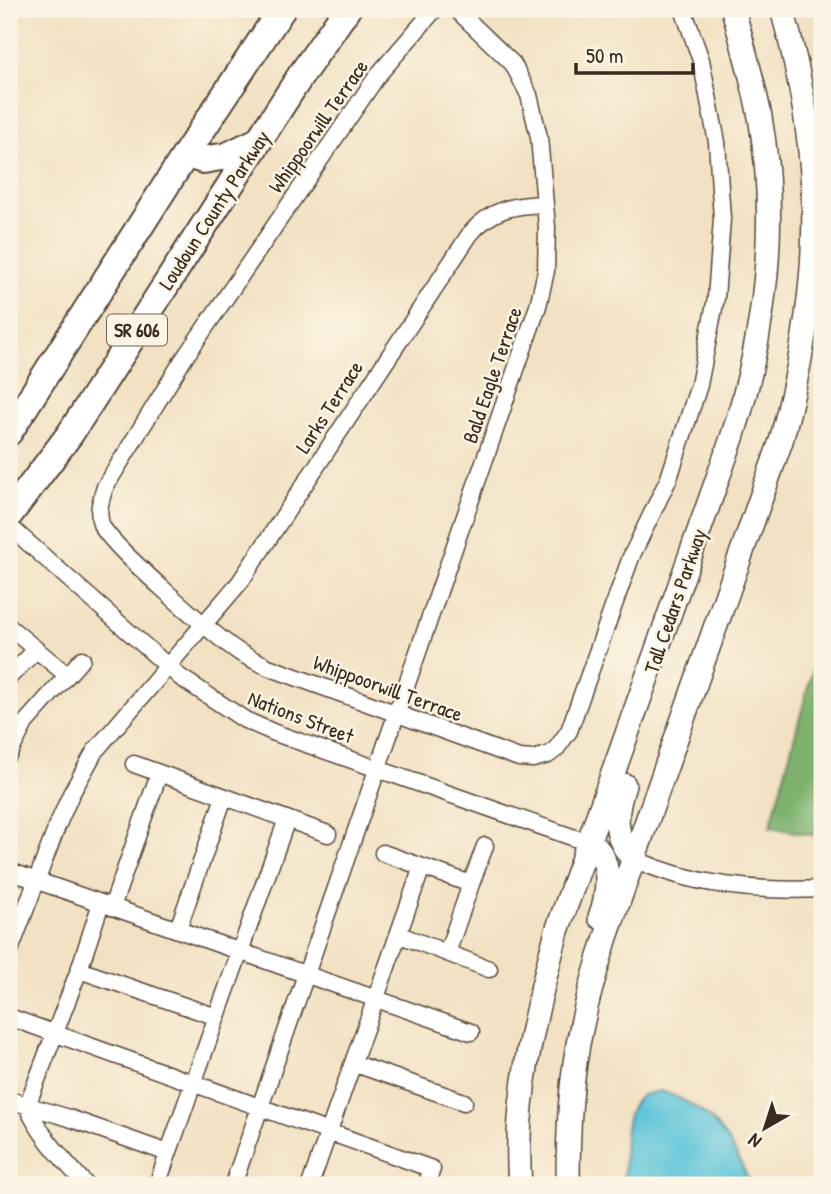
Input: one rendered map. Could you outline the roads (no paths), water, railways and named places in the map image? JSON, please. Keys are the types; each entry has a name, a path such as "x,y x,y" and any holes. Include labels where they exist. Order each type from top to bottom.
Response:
{"main road":[{"name":"SR 606","path":"9,432 282,9"},
{"name":"Loudoun County Parkway","path":"9,515 70,434 259,140 347,9"},
{"name":"Tall Cedars Parkway","path":"520,1185 520,1122 532,1035 557,931 732,438 746,396 760,325 767,241 765,170 760,119 733,9"},
{"path":"568,1185 574,1072 591,986 781,441 800,368 813,272 813,163 805,103 782,9"},
{"path":"186,154 204,160 227,156 259,140"},
{"path":"631,728 636,743 635,751 616,812 623,848 634,859"},
{"path":"589,843 596,847 604,862 607,886 603,909 584,964 591,986"}],"street":[{"name":"Whippoorwill Terrace","path":"435,9 378,75 183,360 105,487 100,502 100,516 106,533 120,548 239,652 268,667 519,758 533,759 548,755 556,749 574,720 631,557 669,478 699,385 716,298 722,219 717,142 701,60 683,9"},
{"name":"Bald Eagle Terrace","path":"233,1185 538,306 548,249 535,117 513,64 456,9"},
{"name":"Larks Terrace","path":"9,953 58,824 95,751 240,582 470,234 485,219 507,207 545,204"},
{"name":"Nations Street","path":"9,526 167,667 218,704 260,727 589,843"},
{"path":"9,627 67,675"},
{"path":"9,677 36,650"},
{"path":"9,754 26,723 82,659"},
{"path":"134,764 328,834"},
{"path":"86,1185 40,1130 27,1105 159,774"},
{"path":"178,929 224,797"},
{"path":"157,1185 287,819"},
{"path":"447,953 485,846"},
{"path":"383,853 471,884"},
{"path":"634,859 676,875 744,888 822,889"},
{"path":"310,1185 422,867"},
{"path":"9,871 471,1032"},
{"path":"400,935 489,969"},
{"path":"79,970 217,1017"},
{"path":"9,1017 432,1169 426,1185"},
{"path":"353,1063 464,1102"},
{"path":"9,1100 168,1153"}],"water":[{"path":"660,1091 693,1106 717,1126 727,1139 751,1185 624,1185 625,1135 630,1110 643,1095"}]}
